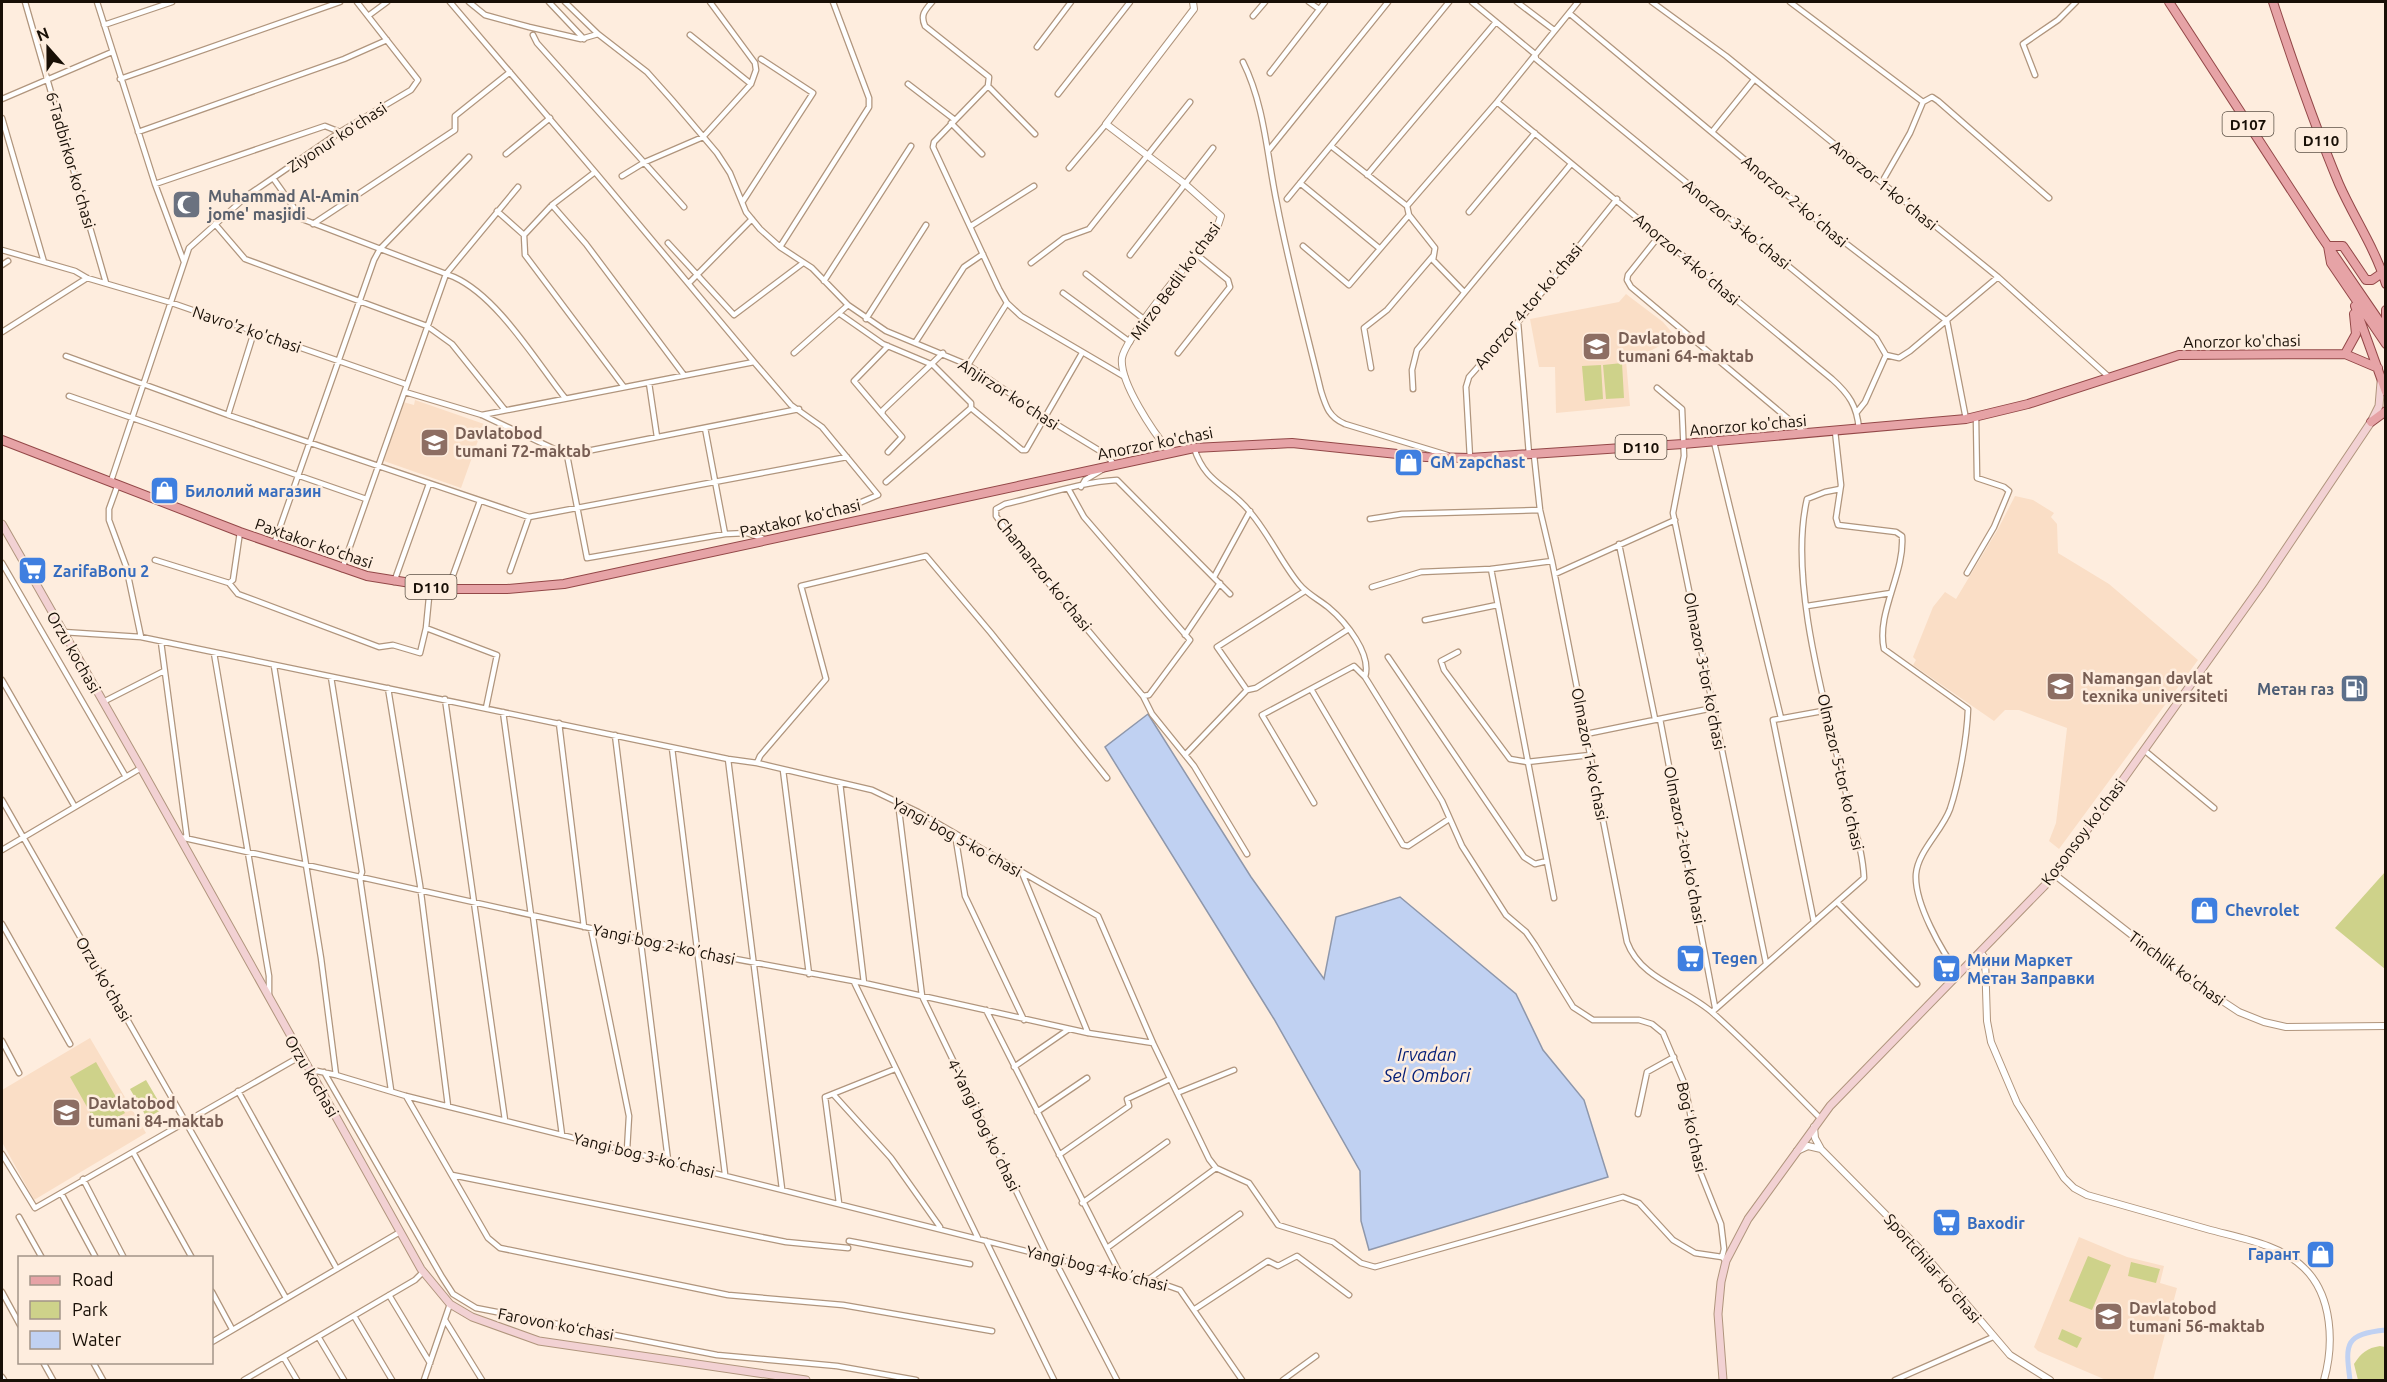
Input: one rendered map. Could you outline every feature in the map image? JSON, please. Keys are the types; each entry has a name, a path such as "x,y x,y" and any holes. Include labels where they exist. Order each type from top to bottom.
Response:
{"main road":[{"name":"D107","path":"2169,2 2385,331"},
{"name":"D110","path":"2272,2 2323,145 2385,284"},
{"name":"D107","path":"2328,246 2331,263 2385,344"},
{"path":"2328,246 2343,246 2366,280 2372,280 2382,273"},
{"path":"2345,354 2356,334 2349,290"},
{"path":"2349,290 2385,392"},
{"path":"2385,310 2385,320"},
{"name":"D110","path":"2345,354 2378,368"},
{"name":"Anorzor ko'chasi","path":"878,514 1169,451 1194,448 1292,443 1458,459 1714,442 1976,418 2028,404 2179,355 2345,354"},
{"name":"Kosonsoy ko’chasi","path":"1723,1380 1718,1306 1724,1259 1748,1219 1820,1118 2055,875 2261,586 2371,422 2380,400 2381,380"},
{"path":"2371,422 2385,411"},
{"name":"Paxtakor koʻchasi","path":"2,440 342,569 394,582 448,589 507,589 564,584 878,514"},
{"name":"Orzu kochasi","path":"2,524 400,1232 423,1272 450,1304 472,1317 539,1341 806,1380"}],"street":[{"name":"6-Tadbirkor koʻchasi","path":"26,2 106,283"},
{"path":"96,2 155,184 184,262"},
{"path":"104,25 172,2"},
{"path":"120,79 340,2"},
{"name":"Ziyonur koʻchasi","path":"141,637 126,566 109,520 109,509 132,418 189,248 273,178 340,132 411,90 418,80 357,2"},
{"path":"368,16 387,2"},
{"path":"450,2 791,405 822,427 878,495 845,509"},
{"path":"469,2 485,15 584,39 598,34"},
{"path":"549,2 584,39"},
{"name":"Anjirzor koʻchasi","path":"565,2 598,34 647,72 703,137 730,173 752,219 780,247 803,263 848,305 886,331 944,353 968,365 1046,418 1105,454 1110,465"},
{"path":"622,176 645,162 703,137 751,84 756,63 711,2"},
{"path":"780,247 868,110 869,98 833,2"},
{"path":"932,2 924,12 922,19 925,26 989,77 988,86 934,141 933,147 1007,303 1021,316 1125,377 1146,419 1169,451"},
{"path":"1036,46 1071,2"},
{"path":"1058,94 1130,2"},
{"path":"1069,168 1106,124 1194,9 1193,2"},
{"path":"1253,16 1265,2"},
{"path":"1309,2 1319,9"},
{"path":"1270,72 1325,2"},
{"path":"1268,151 1386,2"},
{"path":"1287,199 1449,2"},
{"name":"Аnorzor 3-koʼchasi","path":"1472,2 1534,54 1536,59 1876,338 1886,355"},
{"path":"1517,2 1554,30"},
{"path":"1407,206 1497,102 1578,2"},
{"name":"Аnorzor 1-koʼchasi","path":"1652,2 1726,56 1753,81 1882,182 1998,278 2109,376"},
{"path":"1790,2 1923,102"},
{"path":"2035,75 2023,44 2065,15 2076,2"},
{"name":"Аnorzor 2-koʼchasi","path":"1569,13 1836,235 1947,321"},
{"path":"1367,175 1496,22"},
{"path":"533,35 537,44 684,207"},
{"path":"690,35 751,84"},
{"path":"138,132 344,59 387,40"},
{"path":"2,99 112,52"},
{"path":"742,201 813,93 761,59"},
{"path":"1243,62 1251,80 1268,151 1276,204 1321,392 1328,411 1334,419 1344,424 1458,459"},
{"path":"313,224 454,130 455,116 510,72"},
{"path":"1712,132 1753,81"},
{"path":"908,84 953,121 982,154"},
{"path":"988,86 1035,134"},
{"path":"1882,182 1910,133 1923,102 1932,98 2049,198"},
{"path":"1031,262 1064,238 1089,230 1190,102"},
{"name":"Аnorzor 4-koʼchasi","path":"1497,102 1832,379 1852,400 1857,412 1859,429"},
{"path":"2,118 44,262"},
{"path":"506,154 550,118"},
{"name":"Mirzo Bedil koʻchasi","path":"1106,124 1185,184 1221,216 1217,228 1130,342 1122,358 1125,377"},
{"path":"155,184 326,126 340,132"},
{"path":"1469,212 1535,133"},
{"path":"824,281 911,146"},
{"path":"1331,146 1407,206 1408,215 1435,248 1433,256 1387,310 1364,328 1371,368"},
{"path":"1130,255 1213,148"},
{"path":"274,544 359,300 380,249 469,157"},
{"path":"1413,389 1413,359 1417,350 1571,164"},
{"path":"524,235 552,205 595,172"},
{"path":"273,178 296,212 313,224 446,274 464,282 486,297 565,398"},
{"path":"1300,183 1379,248"},
{"path":"970,226 1034,186"},
{"path":"342,569 405,392 405,384 446,274 518,187"},
{"name":"Anorzor 4-tor koʼchasi","path":"1470,458 1466,387 1468,377 1518,322 1617,199"},
{"path":"552,205 586,244 684,375"},
{"path":"497,211 524,235 525,255 624,387"},
{"path":"1304,246 1349,285 1408,215"},
{"path":"688,283 752,219"},
{"path":"215,224 245,259 427,326 458,350 505,410"},
{"path":"866,319 926,225"},
{"path":"1659,236 1628,275 1627,280 1630,287 1805,434"},
{"path":"668,243 731,314 736,315 803,263"},
{"name":"Navro'z ko'chasi","path":"2,250 172,303 405,384"},
{"path":"915,343 964,267 983,254"},
{"path":"1178,353 1230,287 1228,280 1196,254"},
{"path":"1433,256 1433,260 1464,292"},
{"path":"2,265 8,261"},
{"path":"1086,274 1145,320"},
{"path":"2,332 87,278"},
{"path":"1857,412 1865,402 1886,355 1899,358 1922,343 1998,278"},
{"path":"1063,293 1130,342"},
{"path":"968,365 1007,303"},
{"path":"794,353 848,305"},
{"path":"840,314 888,346 933,365 971,403 971,408 1022,450 1026,450 1046,418 1082,353"},
{"path":"1947,321 1966,419"},
{"name":"Olmazor 1-ko'chasi","path":"1518,322 1531,455 1540,510 1555,574 1627,942 1632,956 1649,971 1713,1009 1820,1118"},
{"path":"228,415 254,332"},
{"path":"888,346 855,381 902,437 888,452"},
{"path":"882,414 883,410 944,353"},
{"path":"66,356 228,415 529,517 847,457"},
{"path":"482,415 754,362"},
{"path":"649,382 657,437"},
{"name":"Olmazor 3-tor ko'chasi","path":"1657,388 1682,409 1683,444 1674,520 1767,963"},
{"path":"405,392 482,415 567,455 799,409"},
{"path":"69,396 366,499"},
{"path":"886,482 971,408"},
{"path":"1967,573 1994,527 2009,491 2004,487 1977,478 1976,418"},
{"path":"705,428 725,534"},
{"path":"1835,431 1840,489 1836,518 1839,526 1896,532 1902,536 1899,573 1891,593 1883,637 1884,649 1968,709 1950,810 1918,864 1916,876 1918,893 1943,954 1959,974"},
{"path":"1714,442 1781,718"},
{"path":"1194,448 1200,466 1250,511 1305,591 1332,611 1347,630 1365,657 1367,665 1365,677"},
{"path":"567,455 586,558 725,534 747,533 765,540"},
{"path":"1081,487 1085,480 1110,465"},
{"name":"Chamanzor koʻchasi","path":"1230,594 1122,483 1114,480 999,506 996,516 1143,696 1152,714 1185,755 1247,854"},
{"path":"394,582 429,484"},
{"name":"Olmazor 5-tor ko'chasi","path":"1713,1009 1838,903 1864,878 1807,606 1802,539 1807,499 1840,489"},
{"path":"1069,490 1084,517 1190,640 1149,695 1143,696"},
{"path":"448,589 480,501"},
{"path":"1370,519 1402,514 1540,510"},
{"path":"1214,577 1250,511"},
{"path":"510,571 529,517"},
{"path":"1555,574 1674,520"},
{"path":"229,583 233,580 240,532"},
{"name":"Olmazor 2-tor ko'chasi","path":"1619,544 1658,719 1713,1009"},
{"path":"757,763 760,756 826,680 801,586 920,555 930,559 1107,778"},
{"path":"155,560 229,583 238,594 379,646 393,645 420,653 426,628 430,587"},
{"path":"1372,587 1421,572 1491,569 1552,561"},
{"path":"2,563 126,777"},
{"path":"1491,569 1554,898"},
{"path":"1185,635 1220,583"},
{"path":"1247,690 1217,647 1305,591"},
{"path":"1807,606 1891,593"},
{"path":"1425,620 1497,605"},
{"path":"426,628 497,655 486,708"},
{"path":"1185,755 1247,690 1256,688 1347,630"},
{"name":"Yangi bog 5-koʼchasi","path":"63,632 141,637 274,666 388,687 728,759 757,763 872,790 898,802 1101,919 1153,1043 1209,1159 1216,1168"},
{"path":"161,642 187,838"},
{"path":"1458,651 1441,661 1444,670 1510,759 1527,762 1590,756"},
{"path":"214,653 269,976 269,1000"},
{"path":"1388,657 1524,857 1535,864 1547,861"},
{"path":"274,666 336,1075"},
{"path":"1314,803 1262,717 1264,713 1351,667 1356,667 1365,677"},
{"path":"103,702 164,671"},
{"path":"331,677 362,872 360,878 392,1090"},
{"name":"Bogʻ koʻchasi","path":"1365,677 1442,801 1462,846 1506,915 1526,932 1573,1007 1593,1020 1623,1018 1652,1024 1662,1033 1685,1085 1701,1174 1721,1224 1724,1259"},
{"path":"2,680 75,807"},
{"path":"388,687 448,1106"},
{"path":"1311,689 1403,845 1408,846 1449,819"},
{"path":"445,699 505,1120"},
{"path":"1586,734 1713,708"},
{"path":"1814,922 1773,720 1828,710"},
{"path":"503,712 562,1135"},
{"path":"559,723 584,927"},
{"path":"615,735 668,1160"},
{"path":"672,747 725,1174"},
{"path":"2144,750 2214,808"},
{"path":"728,759 752,958 756,963 782,1189"},
{"path":"2,850 141,768"},
{"path":"783,770 809,974"},
{"path":"840,783 864,983"},
{"path":"2,800 23,837"},
{"name":"4-Yangi bog koʼchasi","path":"898,802 922,996 1047,1255"},
{"path":"955,834 965,896 1023,1020"},
{"name":"Yangi bog 2-koʼchasi","path":"177,836 698,952 864,983 1023,1020 1153,1043"},
{"name":"Orzu koʻchasi","path":"23,837 286,1298"},
{"path":"1022,873 1088,1033"},
{"name":"Tinchlik ko'chasi","path":"2055,875 2215,998 2251,1018 2286,1027 2385,1026"},
{"path":"1838,903 1917,984"},
{"path":"2,924 70,1044"},
{"path":"591,929 629,1116 627,1150"},
{"path":"1980,952 1985,958 1987,1021 1991,1042 2017,1103 2064,1178 2074,1188 2087,1195 2256,1243 2295,1260 2312,1277 2328,1320 2331,1351 2324,1380"},
{"path":"855,982 978,1238"},
{"path":"986,1010 1119,1273"},
{"path":"1014,1067 1069,1029"},
{"path":"2,1041 20,1073"},
{"path":"2,1156 35,1208 301,1056"},
{"path":"1638,1114 1647,1072 1674,1057"},
{"path":"839,1203 825,1099 895,1069"},
{"path":"1177,1093 1234,1070"},
{"name":"Yangi bog 3-koʼchasi","path":"311,1073 324,1072 392,1090 406,1096 978,1238"},
{"name":"Farovon koʻchasi","path":"324,1072 442,1277 460,1300 484,1310 717,1355 837,1366 915,1380"},
{"path":"1037,1112 1088,1078"},
{"path":"1059,1155 1129,1106 1127,1099 1170,1079"},
{"path":"238,1091 337,1269"},
{"path":"833,1094 891,1158 940,1227"},
{"path":"406,1096 488,1238 500,1248 728,1294 843,1305 992,1331"},
{"path":"1814,1127 1815,1138 1821,1149"},
{"path":"1082,1203 1167,1142"},
{"path":"1797,1151 1808,1146 1821,1149"},
{"name":"Sportchilar ko'chasi","path":"1821,1149 1918,1247 2010,1355 2050,1380"},
{"path":"133,1152 191,1256"},
{"path":"1107,1248 1216,1168 1249,1183 1278,1225 1334,1242 1368,1266 1375,1267 1623,1197 1638,1203 1673,1240 1695,1253 1724,1259"},
{"path":"452,1175 786,1242 848,1248"},
{"path":"83,1179 123,1256"},
{"path":"61,1193 95,1256"},
{"path":"1149,1279 1240,1214"},
{"path":"20,1217 41,1256"},
{"path":"213,1340 400,1232"},
{"name":"Yangi bog 4-koʼchasi","path":"978,1238 1149,1279 1180,1290 1242,1380"},
{"path":"986,1240 1054,1380"},
{"path":"849,1241 970,1264"},
{"path":"1195,1309 1268,1261 1278,1266 1297,1256 1349,1295"},
{"path":"1053,1257 1117,1380"},
{"path":"247,1380 415,1280 423,1272"},
{"path":"2,1292 18,1321"},
{"path":"213,1294 232,1329"},
{"path":"389,1295 430,1363"},
{"path":"424,1380 450,1304"},
{"path":"354,1316 392,1380"},
{"path":"445,1320 482,1380"},
{"path":"1895,1380 1993,1337"},
{"path":"319,1338 344,1380"},
{"path":"1283,1380 1316,1356"},
{"path":"284,1358 297,1380"},
{"path":"44,1364 53,1380"},
{"path":"94,1364 103,1380"}],"shaded area":[{"name":"Davlatobod tumani 64-maktab","path":"1626,294 1663,322 1676,337 1639,357 1626,360 1630,406 1556,413 1555,367 1539,367 1530,319 1619,302"},
{"name":"Davlatobod tumani 72-maktab","path":"415,400 484,424 461,488 384,461 403,402 414,405"},
{"name":"Namangan davlat texnika universiteti","path":"2015,496 2033,500 2054,513 2051,517 2057,524 2058,553 2109,584 2198,660 2059,849 2049,841 2056,823 2067,728 2019,710 2005,710 1994,721 1913,665 1916,660 1913,657 1933,607 1945,592 1956,599"},
{"name":"Davlatobod tumani 84-maktab","path":"90,1038 146,1133 34,1200 2,1142 2,1090"},
{"name":"Davlatobod tumani 56-maktab","path":"2079,1237 2127,1257 2164,1266 2160,1283 2177,1288 2153,1380 2106,1380 2038,1351 2034,1347"}],"green space":[{"path":"1622,363 1624,398 1606,399 1603,365"},
{"path":"1601,365 1603,399 1585,401 1582,366"},
{"path":"2385,872 2385,969 2335,928"},
{"path":"96,1062 125,1113 99,1128 70,1077"},
{"path":"146,1080 163,1109 147,1118 130,1089"},
{"path":"2088,1256 2111,1265 2092,1310 2069,1301"},
{"path":"2131,1262 2160,1269 2156,1283 2128,1276"},
{"path":"2062,1329 2082,1338 2077,1348 2058,1339"},
{"path":"2380,1346 2385,1347 2385,1380 2358,1380 2354,1364 2365,1352"}],"water":[{"name":"Irvadan Sel Ombori","path":"1148,714 1251,877 1324,979 1336,917 1400,897 1516,994 1543,1050 1584,1100 1608,1177 1369,1250 1361,1221 1360,1171 1274,1019 1105,747"}],"waterway":[{"path":"2350,1380 2348,1349 2351,1343 2362,1334 2386,1330"}],"place":[{"name":"Muhammad Al-Amin jome' masjidi","path":"187,205"},
{"name":"Davlatobod tumani 64-maktab","path":"1597,347"},
{"name":"Davlatobod tumani 72-maktab","path":"434,442"},
{"name":"GM zapchast","path":"1409,462"},
{"name":"Билолий магазин","path":"164,491"},
{"name":"ZarifaBonu 2","path":"32,571"},
{"name":"Namangan davlat texnika universiteti","path":"2061,687"},
{"name":"Метан газ","path":"2355,689"},
{"name":"Chevrolet","path":"2204,910"},
{"name":"Tegen","path":"1691,958"},
{"name":"Мини Маркет Метан Заправки","path":"1946,969"},
{"name":"Davlatobod tumani 84-maktab","path":"67,1112"},
{"name":"Baxodir","path":"1946,1223"},
{"name":"Гарант","path":"2321,1254"},
{"name":"Davlatobod tumani 56-maktab","path":"2108,1317"}]}
